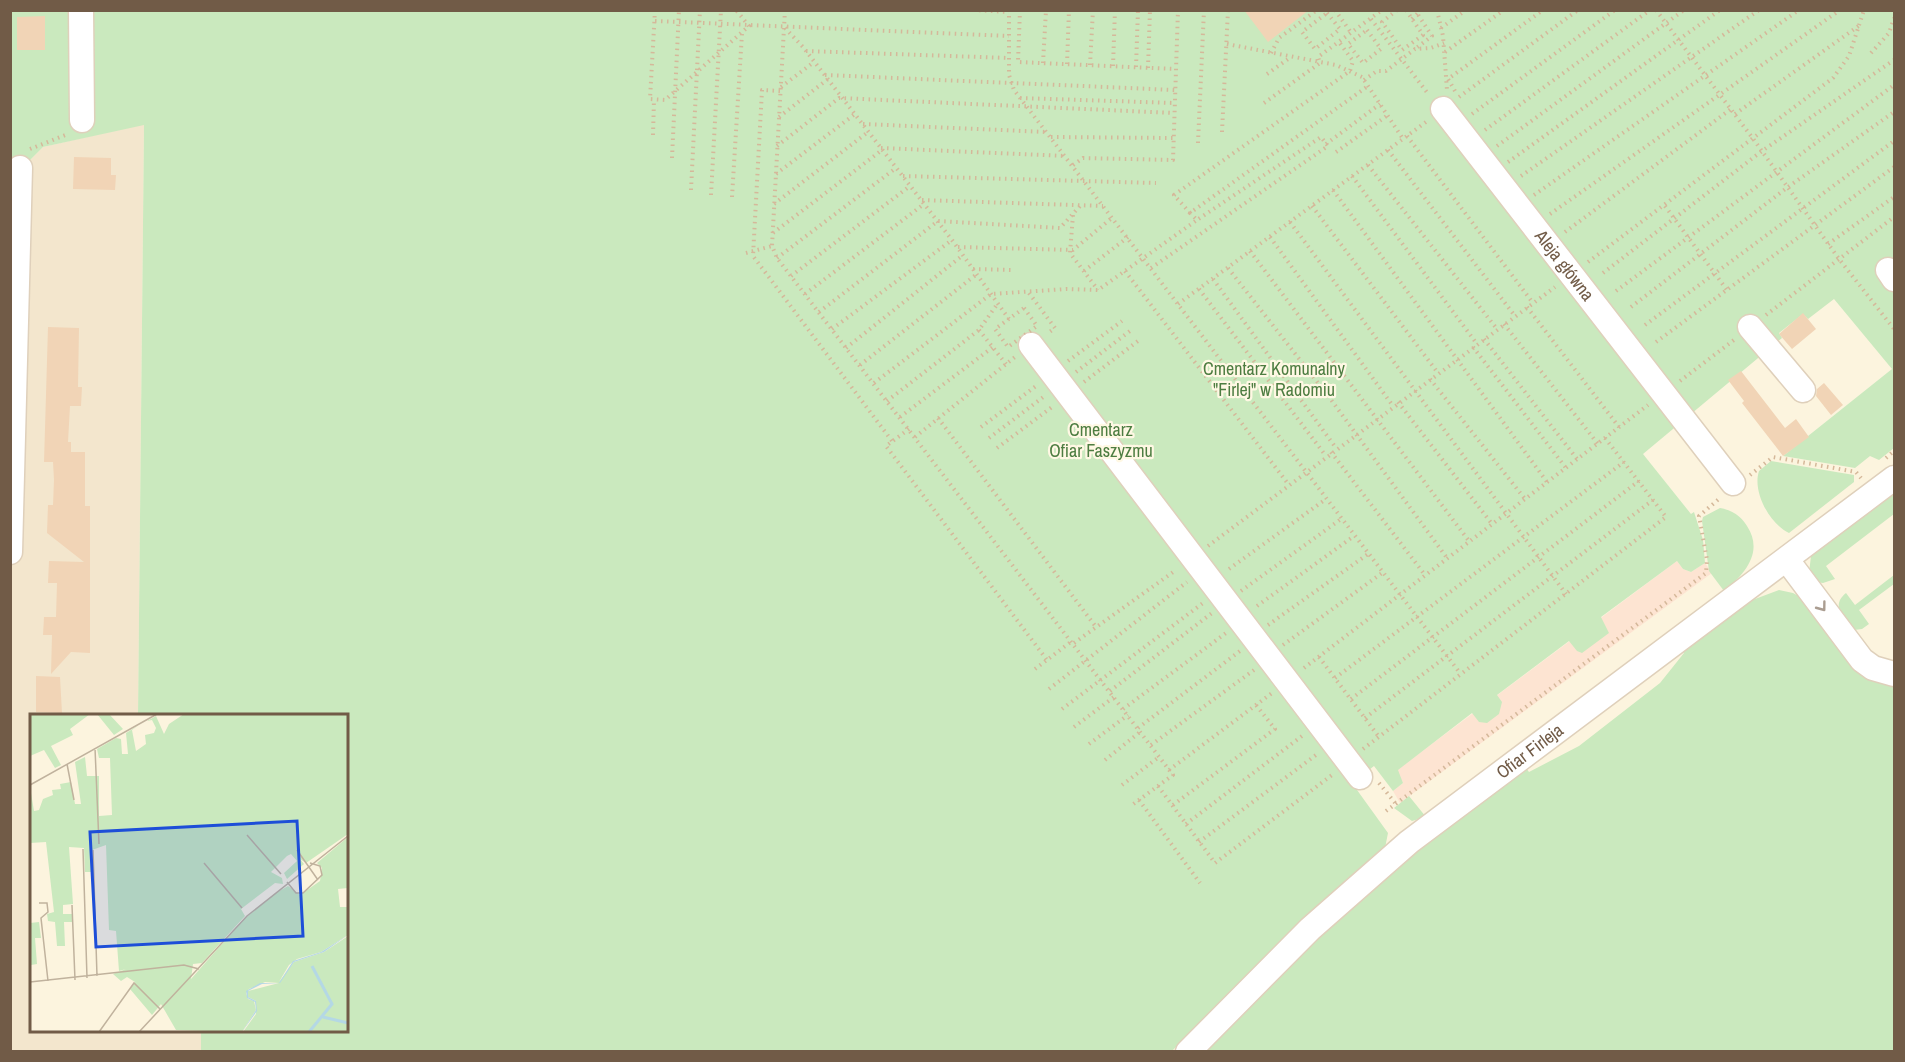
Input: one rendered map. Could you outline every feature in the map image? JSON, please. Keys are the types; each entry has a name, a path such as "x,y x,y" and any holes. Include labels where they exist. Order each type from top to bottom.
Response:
{"street":[{"path":"81,10 82,120"},
{"name":"Aleja główna","path":"1451,103 1580,264 1664,394 1735,485"},
{"path":"10,552 20,168"},
{"path":"1750,327 1803,390"},
{"path":"1031,345 1254,639 1278,693 1358,765"},
{"name":"Ofiar Firleja","path":"1188,1052 1310,929 1409,842 1894,478"},
{"path":"1787,560 1862,660 1873,668 1894,674"}],"path":[{"path":"656,10 650,99 665,100 675,93 749,26"},
{"path":"672,158 679,10"},
{"path":"691,190 700,10"},
{"path":"711,195 721,10"},
{"path":"736,10 749,26"},
{"path":"785,10 772,246 777,258 1173,775 1132,805"},
{"path":"973,10 1010,11 1010,83 1020,98 1460,674"},
{"path":"1020,10 1018,62 1175,69"},
{"path":"1043,63 1046,10"},
{"path":"1067,64 1069,10"},
{"path":"1090,65 1093,10"},
{"path":"1113,66 1115,10"},
{"path":"1136,67 1138,10"},
{"path":"1148,68 1150,10"},
{"path":"1073,165 1083,158 1173,160 1178,10"},
{"path":"1198,143 1204,10"},
{"path":"1222,132 1228,10"},
{"path":"1271,52 1279,38 1317,10"},
{"path":"1335,10 1356,38"},
{"path":"1320,63 1318,57 1382,10"},
{"path":"1394,11 1382,22 1402,50 1424,35 1406,10"},
{"path":"1437,10 1444,43 1451,103"},
{"path":"1441,28 1466,10"},
{"path":"1445,52 1503,10"},
{"path":"1448,79 1543,10"},
{"path":"1178,304 1578,10"},
{"path":"1472,114 1615,10"},
{"path":"1484,130 1650,10"},
{"path":"1656,10 1735,114 1839,259 1894,328"},
{"path":"1496,146 1684,10"},
{"path":"1508,162 1720,10"},
{"path":"1520,177 1759,10"},
{"path":"1534,195 1799,10"},
{"path":"1549,215 1840,10"},
{"path":"1062,709 1101,680 1206,576 1289,485 1305,471 1533,303 1580,264 1665,206 1754,140 1833,78 1849,56 1864,10"},
{"path":"1327,12 1340,29 1328,39 1315,49 1302,32 1327,12"},
{"path":"1364,80 1377,71 1386,71 1432,36 1418,12 1412,19"},
{"path":"1334,22 1340,17"},
{"path":"1871,53 1889,33 1894,18"},
{"path":"1371,19 1402,59 1451,103 1472,114 1539,202"},
{"path":"655,21 1009,36"},
{"path":"1735,114 1861,25"},
{"path":"784,27 843,98 952,240 1009,319"},
{"path":"1366,30 1381,49 1363,63 1348,44 1356,38 1366,30"},
{"path":"732,197 742,32"},
{"path":"1328,39 1333,46"},
{"path":"1339,42 1353,61"},
{"path":"1415,49 1431,48 1444,43"},
{"path":"1227,44 1320,63 1350,71 1364,80 1388,115 1533,303"},
{"path":"806,51 1009,58"},
{"path":"1268,74 1291,57"},
{"path":"1197,220 1174,195 1350,71 1353,61 1359,58"},
{"path":"1603,273 1762,152 1894,60"},
{"path":"814,62 780,89 762,90 753,256 892,441"},
{"path":"1264,103 1320,63"},
{"path":"779,117 826,77 1175,90"},
{"path":"1448,79 1451,103"},
{"path":"1616,291 1894,85"},
{"path":"1190,213 1368,86"},
{"path":"777,146 839,98 1174,114"},
{"path":"1020,98 1174,103"},
{"path":"652,135 654,99"},
{"path":"1151,268 1328,146 1326,144 1380,104"},
{"path":"1563,233 1731,110"},
{"path":"1631,307 1788,187 1894,112"},
{"path":"776,174 855,114"},
{"path":"1336,152 1388,115"},
{"path":"20,168 23,155 28,150 77,131 82,120"},
{"path":"863,124 1173,138"},
{"path":"774,204 868,132"},
{"path":"874,383 991,294 1098,290 1321,137 1326,144"},
{"path":"1645,325 1894,141"},
{"path":"773,233 881,149 1065,156"},
{"path":"1388,150 1515,316"},
{"path":"1368,165 1497,329"},
{"path":"1656,342 1894,167"},
{"path":"777,258 896,168"},
{"path":"902,176 1156,183"},
{"path":"1352,176 1566,468"},
{"path":"791,276 910,186"},
{"path":"1333,190 1458,358 1546,482"},
{"path":"1828,244 1894,197"},
{"path":"805,294 922,202 1104,206"},
{"path":"819,312 938,222 1060,228 1081,205"},
{"path":"1312,206 1438,373"},
{"path":"1665,206 1727,290"},
{"path":"1544,208 1569,241"},
{"path":"1073,214 1070,253 1098,290"},
{"path":"957,247 1071,250 1113,217"},
{"path":"1169,770 1256,705 1278,693 1319,657 1398,595 1894,218"},
{"path":"1290,222 1566,594"},
{"path":"1084,271 1128,237"},
{"path":"1270,237 1393,406"},
{"path":"832,329 952,240"},
{"path":"746,253 772,246"},
{"path":"1250,251 1469,541"},
{"path":"846,348 963,255"},
{"path":"973,268 1014,270"},
{"path":"1228,268 1356,433 1447,558"},
{"path":"1125,271 1289,485"},
{"path":"860,365 977,274"},
{"path":"1213,279 1336,448"},
{"path":"1199,289 1326,456"},
{"path":"915,437 1054,328 1028,292"},
{"path":"887,401 979,330 998,303"},
{"path":"1527,307 1619,427"},
{"path":"1504,324 1598,444"},
{"path":"979,330 1006,364"},
{"path":"1484,339 1577,459"},
{"path":"900,417 993,347"},
{"path":"1430,379 1525,499"},
{"path":"1398,402 1492,524"},
{"path":"938,418 1096,627"},
{"path":"909,429 886,446 1047,660"},
{"path":"1358,765 1379,737 1666,517 1605,438"},
{"path":"1331,452 1425,575"},
{"path":"1386,812 1706,573 1707,560 1699,516 1773,457 1856,472 1861,478"},
{"path":"1335,678 1624,462"},
{"path":"1351,699 1639,482"},
{"path":"1049,689 1206,576 1326,499"},
{"path":"1365,718 1653,500"},
{"path":"1151,746 1354,536"},
{"path":"1105,760 1139,730 1254,639 1368,554"},
{"path":"1123,709 1382,573"},
{"path":"1035,669 1096,627 1206,576"},
{"path":"1319,657 1379,737"},
{"path":"1074,727 1114,697"},
{"path":"1173,805 1275,729 1256,705"},
{"path":"1089,744 1128,715"},
{"path":"1186,824 1301,735 1307,743"},
{"path":"1312,749 1322,763"},
{"path":"1199,842 1317,756"},
{"path":"1122,785 1159,757"},
{"path":"1158,786 1215,863 1332,776 1327,769"},
{"path":"1139,800 1200,883"}],"shaded area":[{"path":"144,124 138,714 30,714 30,1032 201,1032 201,1051 11,1052 10,370 29,161 43,147"},
{"path":"1677,561 1683,569 1691,572 1705,563 1712,573 1400,803 1393,791 1403,783 1397,770"}],"green space":[{"path":"11,11 1894,11 1894,448 1879,460 1870,456 1855,468 1783,456 1892,369 1834,299 1808,319 1803,314 1779,333 1782,338 1643,454 1691,514 1694,512 1703,540 1705,563 1691,572 1683,569 1677,561 1601,617 1609,633 1582,653 1577,651 1569,641 1497,695 1502,702 1499,714 1487,723 1479,722 1472,713 1398,770 1403,783 1393,791 1374,766 1352,783 1388,833 1385,848 1276,946 1172,1051 201,1051 201,1032 348,1032 348,714 138,714 144,125 43,147 29,161 11,164"},
{"path":"1771,461 1854,475 1854,482 1789,533 1769,515 1760,497 1759,471"},
{"path":"1894,493 1894,514 1826,566 1835,579 1823,583 1816,582 1809,573 1811,556"},
{"path":"1720,508 1742,519 1752,536 1754,545 1753,554 1745,570 1724,591 1709,571 1702,521 1703,517"},
{"path":"1894,575 1894,584 1859,610 1869,624 1862,629 1854,630 1840,612 1841,598 1846,593 1855,605"},
{"path":"1779,590 1793,593 1804,599 1894,685 1894,1051 1205,1052 1367,888 1526,768 1529,772 1579,746 1660,683 1684,653 1682,650 1739,605"},
{"path":"1409,796 1426,817 1412,821 1394,808"}],"building":[{"path":"1244,10 1309,10 1268,42"},
{"path":"45,16 45,50 17,50 17,17"},
{"path":"74,157 111,158 111,175 116,175 115,190 73,189"},
{"path":"1803,313 1816,329 1792,349 1779,334"},
{"path":"48,327 79,328 78,387 82,387 81,406 70,406 68,442 71,442 71,452 85,452 85,506 90,506 90,653 71,652 51,674 52,635 43,635 44,617 56,617 57,583 48,583 49,561 84,562 47,533 48,505 53,505 54,480 53,462 44,462"},
{"path":"1741,371 1785,428 1796,419 1809,437 1783,456 1742,403 1744,401 1728,380"},
{"path":"1824,383 1843,405 1831,415 1816,396 1817,389"},
{"path":"36,676 60,677 62,713 36,712"}],"park label":[{"name":"Cmentarz Komunalny \"Firlej\" w Radomiu","path":"1274,379"},
{"name":"Cmentarz Ofiar Faszyzmu","path":"1101,440"}]}
